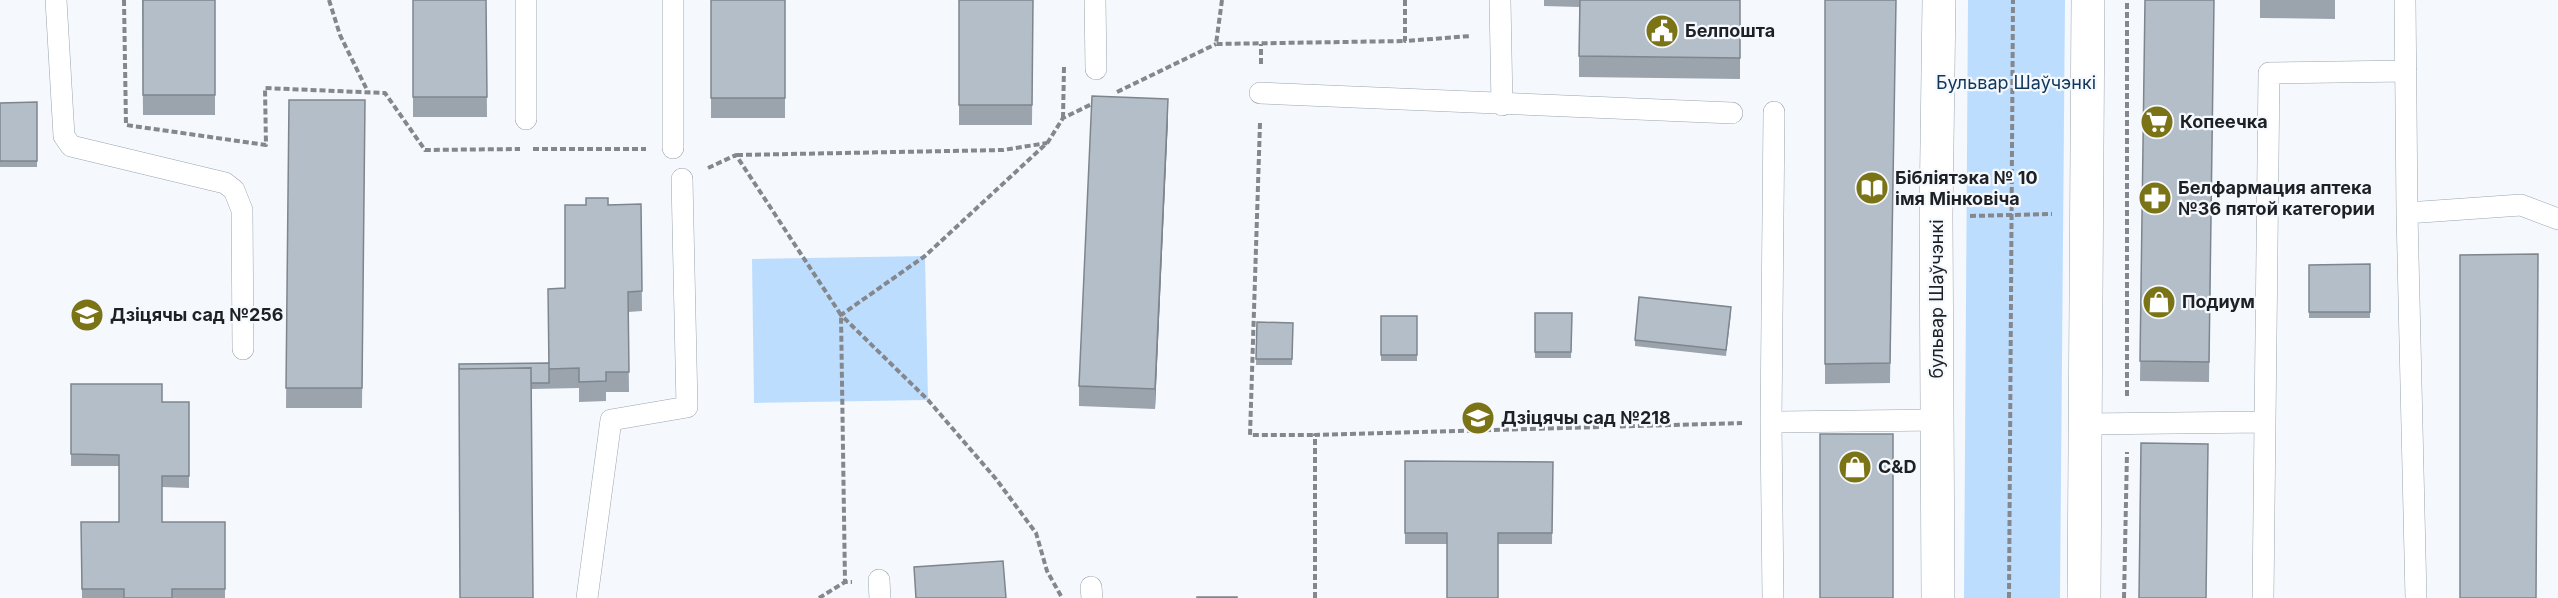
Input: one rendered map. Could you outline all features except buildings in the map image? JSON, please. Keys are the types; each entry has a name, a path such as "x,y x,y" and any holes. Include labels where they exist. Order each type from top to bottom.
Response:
{"main road":[{"name":"бульвар Шаўчэнкі","path":"1938,598 1936,216 1939,0"},
{"path":"2084,598 2088,0"}],"lane":[{"path":"56,0 64,136 71,146 225,183 234,190 242,210 243,350"},
{"path":"526,0 526,119"},
{"path":"673,0 673,148"},
{"path":"1095,0 1096,69"},
{"path":"1500,0 1502,105"},
{"path":"2405,0 2407,213 2416,598"},
{"path":"2262,598 2269,73 2406,71"},
{"path":"1260,93 1732,113"},
{"path":"1773,598 1771,422 1774,112"},
{"path":"587,598 611,420 687,407 682,180"},
{"path":"2407,213 2521,205 2558,219"},
{"path":"1771,422 1938,420"},
{"path":"2085,424 2264,422"}],"path":[{"path":"124,0 126,125 266,145 265,88 368,92 385,93 425,150 673,148"},
{"path":"329,0 340,35 368,92"},
{"path":"1216,45 1222,0"},
{"path":"1405,0 1405,41"},
{"path":"2009,598 2013,0"},
{"path":"2124,598 2127,425 2127,0"},
{"path":"1114,93 1216,45 1405,41 1499,34"},
{"path":"1260,93 1250,435 1771,422"},
{"path":"841,315 926,256 1048,142 1063,117 1104,98"},
{"path":"682,180 736,155 1003,150 1048,142"},
{"path":"736,155 841,315 928,400 996,479 1036,533 1047,571 1061,598"},
{"path":"1936,216 2127,214"},
{"path":"841,315 845,582"},
{"path":"1315,435 1315,598"},
{"path":"819,598 845,582 880,589"}],"green space":[{"name":"Бульвар Шаўчэнкі","path":"1968,0 2065,0 2060,598 1964,598"},
{"path":"925,256 928,400 754,403 752,259"}],"place":[{"name":"Белпошта","path":"1662,31"},
{"name":"Копеечка","path":"2157,122"},
{"name":"Бібліятэка № 10 імя Мінковіча","path":"1872,188"},
{"name":"Белфармация аптека №36 пятой категории","path":"2155,198"},
{"name":"Подиум","path":"2159,302"},
{"name":"Дзіцячы сад №256","path":"87,315"},
{"name":"Дзіцячы сад №218","path":"1478,418"},
{"name":"C&D","path":"1855,467"}]}
